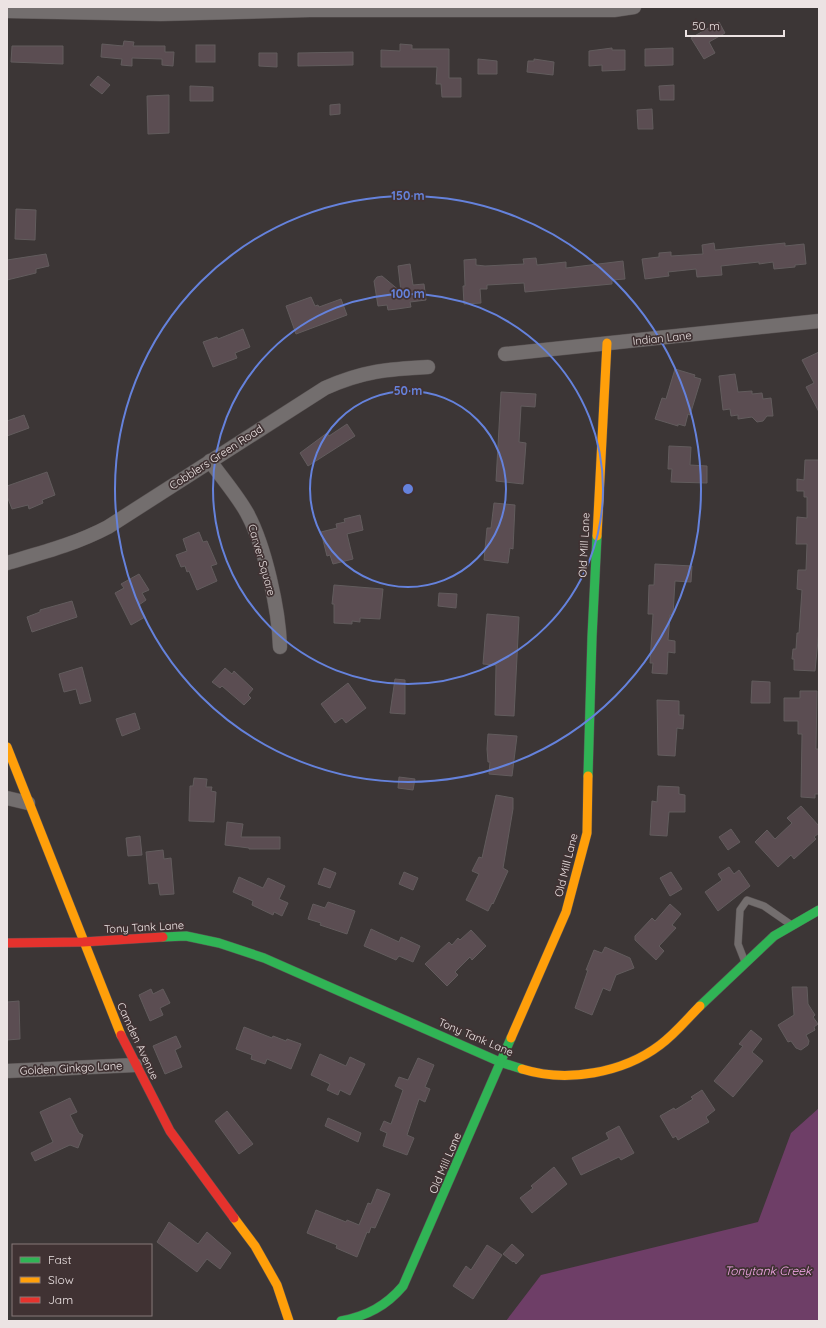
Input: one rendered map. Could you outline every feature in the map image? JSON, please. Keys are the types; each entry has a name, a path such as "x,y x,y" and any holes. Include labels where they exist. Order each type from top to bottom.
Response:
{"street":[{"path":"7,11 161,14 310,10 614,10 634,7"},
{"name":"Indian Lane","path":"505,354 819,321"},
{"name":"Old Mill Lane","path":"341,1321 376,1311 392,1300 404,1286 450,1184 500,1062 566,912 587,833 592,637 607,343"},
{"name":"Cobblers Green Road","path":"7,563 89,537 108,527 304,400 349,377 385,369 428,367"},
{"name":"Carver Square","path":"210,461 246,512 256,531 276,612 280,647"},
{"name":"Camden Avenue","path":"7,747 112,1016 135,1065 170,1131 255,1246 277,1285 289,1321"},
{"path":"7,798 28,803"},
{"name":"Tony Tank Lane","path":"7,944 83,942 186,936 219,943 264,958 500,1062 536,1073 581,1075 630,1062 665,1041 745,962 774,936 819,910"},
{"name":"Golden Ginkgo Lane","path":"7,1071 135,1065"}],"lane":[{"path":"745,962 738,944 740,910 747,900 764,906 792,925"}],"water":[{"name":"Tonytank Creek","path":"819,1108 819,1321 506,1321 541,1275 758,1222 791,1133"}],"building":[{"path":"719,22 725,33 709,42 715,53 704,59 691,38"},
{"path":"124,41 134,42 133,46 165,46 165,52 174,52 173,66 162,65 162,59 132,58 132,66 121,65 122,59 101,57 102,44 123,46"},
{"path":"400,44 412,45 412,49 449,49 449,78 461,78 461,97 442,97 441,84 436,84 437,67 381,67 381,50 400,51"},
{"path":"196,45 215,45 215,62 196,62"},
{"path":"12,46 63,46 63,64 11,62"},
{"path":"612,48 612,50 625,50 625,70 602,71 602,65 589,66 589,51"},
{"path":"673,48 673,65 645,66 645,49"},
{"path":"353,52 353,65 298,66 298,53"},
{"path":"259,53 277,53 277,67 259,66"},
{"path":"478,59 497,61 497,74 478,74"},
{"path":"534,59 554,62 553,75 527,72 528,61 534,61"},
{"path":"98,76 110,85 102,94 90,85"},
{"path":"674,85 674,100 660,100 659,86"},
{"path":"190,86 213,87 213,101 190,101"},
{"path":"169,95 169,133 148,134 147,96"},
{"path":"340,104 340,114 330,115 330,105"},
{"path":"652,109 653,129 638,129 637,110"},
{"path":"16,209 36,210 35,240 15,239"},
{"path":"714,243 715,250 785,243 785,246 804,244 806,264 795,265 795,267 774,269 773,262 759,264 759,262 721,266 722,275 697,277 696,269 668,272 669,276 645,279 642,259 659,257 659,253 671,252 671,256 703,254 702,245"},
{"path":"46,254 49,266 36,269 36,273 7,280 7,260"},
{"path":"536,258 537,265 566,262 566,268 623,261 625,279 612,280 612,284 525,292 524,283 487,285 487,289 480,289 481,303 464,304 464,260 476,259 476,265 485,266 524,264 523,259"},
{"path":"410,264 413,285 424,284 426,300 410,302 411,307 397,309 388,310 387,305 378,306 374,281 377,277 382,276 401,292 398,266"},
{"path":"311,297 315,306 318,305 319,307 341,299 347,315 296,334 286,306"},
{"path":"243,329 250,347 235,353 237,358 213,367 203,342 217,337 218,339"},
{"path":"819,352 819,412 806,387 814,383 802,360"},
{"path":"675,369 695,375 694,377 701,379 685,426 678,424 678,426 655,419 662,398 666,399"},
{"path":"735,374 738,392 752,391 752,394 762,393 763,399 771,398 773,416 767,416 763,421 757,422 752,417 738,419 738,415 731,416 730,409 723,410 719,376"},
{"path":"501,392 536,394 535,407 521,406 519,442 526,443 523,484 496,481"},
{"path":"24,415 29,428 7,436 7,421"},
{"path":"347,424 355,436 308,466 300,453 327,433 329,436"},
{"path":"669,446 691,447 690,465 707,466 707,483 671,482 672,469 668,469"},
{"path":"805,460 819,460 819,630 815,671 794,670 794,659 792,659 793,649 796,649 797,633 799,633 802,590 797,589 798,570 806,570 807,544 796,544 797,517 807,518 807,497 804,497 804,491 797,491 797,479 804,480"},
{"path":"47,472 55,495 42,500 43,503 29,509 28,505 12,509 7,496 7,486"},
{"path":"494,503 515,505 513,549 510,548 508,563 484,560 487,528 491,528"},
{"path":"360,515 363,530 347,534 353,559 333,564 330,555 327,556 321,532 337,528 336,524 345,522 344,519"},
{"path":"199,532 203,542 207,541 217,564 211,566 217,581 197,590 189,571 187,572 185,566 181,567 176,555 187,551 183,539"},
{"path":"655,564 692,566 691,582 675,581 673,615 670,615 668,640 675,641 675,653 668,652 667,674 652,673 653,663 650,663 653,614 648,614 649,585 654,585"},
{"path":"139,574 149,590 142,593 146,600 139,605 145,617 131,625 115,593 124,588 121,584"},
{"path":"334,585 383,589 380,619 360,618 360,622 352,621 352,624 334,623 334,604 332,604"},
{"path":"439,593 457,594 456,608 438,606"},
{"path":"72,601 77,617 32,632 27,617 40,612 40,610"},
{"path":"487,614 519,617 514,716 495,715 496,665 483,664"},
{"path":"82,667 91,701 80,704 76,689 64,692 59,674"},
{"path":"225,668 232,674 234,671 253,689 248,695 251,698 244,705 222,686 220,688 212,682"},
{"path":"395,679 405,680 405,714 390,713"},
{"path":"752,681 770,682 770,703 751,703"},
{"path":"348,683 366,708 346,723 342,718 335,723 321,704"},
{"path":"800,691 817,691 816,749 819,749 819,794 815,794 815,798 801,797 802,734 798,734 798,721 784,721 784,698 800,698"},
{"path":"657,700 679,701 679,715 684,715 683,729 677,728 675,756 658,755"},
{"path":"135,713 140,729 122,736 116,719"},
{"path":"488,734 517,736 512,776 489,774 490,762 488,762 487,749"},
{"path":"399,777 415,779 413,790 398,788"},
{"path":"194,778 207,779 206,787 212,787 211,791 216,792 214,822 189,821 190,786 193,786"},
{"path":"658,786 679,787 679,794 685,795 685,812 669,812 667,836 650,835 652,801 657,802"},
{"path":"496,795 513,798 513,809 503,868 508,871 493,904 492,903 488,911 466,900 479,874 472,871 479,857 482,858"},
{"path":"801,806 819,826 819,833 814,837 816,839 794,859 791,855 778,867 755,842 767,830 775,839 792,823 787,818"},
{"path":"227,822 243,824 241,837 280,837 280,849 249,849 225,845"},
{"path":"731,829 740,842 728,850 719,837"},
{"path":"140,836 142,855 128,856 126,838"},
{"path":"163,850 164,859 171,858 174,894 160,895 158,883 149,884 146,852"},
{"path":"729,867 734,874 739,870 750,886 718,911 705,892 722,880 718,874"},
{"path":"324,868 336,873 330,888 318,884"},
{"path":"404,872 418,878 413,890 399,884"},
{"path":"671,872 682,889 670,896 660,878"},
{"path":"239,877 263,888 268,878 285,886 279,899 288,903 282,916 274,912 273,915 252,905 253,901 233,892"},
{"path":"328,902 355,911 347,934 320,925 321,923 308,919 313,904 325,908"},
{"path":"670,904 681,914 672,925 676,928 659,946 664,951 656,960 635,940 635,936 652,918 655,921"},
{"path":"371,929 399,942 401,937 420,946 413,962 399,956 396,960 364,946"},
{"path":"471,930 486,946 472,960 470,957 455,972 458,975 447,986 425,964 449,942 452,945 458,938 460,940"},
{"path":"605,947 630,958 634,968 616,975 610,991 603,988 592,1015 575,1008 588,970 586,970 594,950 602,953"},
{"path":"792,987 807,987 808,1004 815,1015 813,1017 818,1024 814,1027 815,1030 806,1035 809,1041 808,1045 801,1050 796,1048 791,1041 788,1042 778,1025 794,1015"},
{"path":"151,989 153,994 163,989 170,1003 160,1008 163,1015 150,1021 139,995"},
{"path":"19,1001 20,1039 7,1040 7,1002"},
{"path":"244,1027 272,1038 273,1036 286,1041 287,1039 301,1044 291,1069 267,1059 265,1064 251,1059 252,1055 236,1049"},
{"path":"751,1030 762,1039 752,1052 763,1061 733,1097 714,1081 743,1046 739,1044"},
{"path":"176,1036 181,1047 175,1050 182,1067 165,1074 153,1046"},
{"path":"320,1054 346,1066 350,1057 365,1064 350,1095 340,1090 338,1095 327,1090 330,1084 311,1075"},
{"path":"418,1058 434,1065 425,1087 430,1089 425,1102 419,1099 407,1135 414,1138 407,1155 383,1146 387,1133 380,1130 384,1121 391,1124 403,1090 395,1086 399,1077 408,1080"},
{"path":"702,1090 715,1110 706,1117 709,1122 678,1140 676,1136 673,1138 660,1116 674,1108 675,1110 693,1099 691,1097"},
{"path":"70,1098 77,1112 70,1115 79,1133 83,1135 78,1148 70,1145 35,1161 31,1153 53,1142 40,1112"},
{"path":"227,1111 253,1144 239,1154 215,1121"},
{"path":"328,1118 361,1133 358,1142 325,1126"},
{"path":"619,1126 634,1153 621,1160 619,1157 581,1175 572,1158 609,1139 606,1133"},
{"path":"554,1167 567,1184 532,1213 520,1198 533,1188 531,1186"},
{"path":"377,1189 390,1194 375,1228 371,1227 369,1233 367,1232 357,1257 336,1248 337,1245 307,1233 316,1210 346,1222 347,1220 359,1225 368,1203 371,1204"},
{"path":"169,1222 198,1244 207,1232 231,1253 220,1269 207,1259 197,1272 157,1242"},
{"path":"512,1244 524,1255 516,1264 503,1254"},
{"path":"487,1245 502,1255 473,1299 453,1286 466,1266 471,1270"}],"traffic: fast":[{"path":"588,776 592,637 597,536"},
{"path":"700,1006 774,936 819,910"},
{"path":"163,937 186,936 219,943 264,958 500,1062 522,1069"},
{"path":"341,1321 368,1313 383,1305 403,1286 511,1038"}],"traffic: slow":[{"path":"597,536 607,343"},
{"path":"7,747 121,1035"},
{"path":"511,1038 566,912 587,833 588,776"},
{"path":"522,1069 539,1073 576,1075 612,1069 629,1063 645,1055 665,1041 700,1006"},
{"path":"234,1218 255,1246 277,1285 289,1321"}],"traffic: jam":[{"path":"7,943 83,942 163,937"},
{"path":"121,1035 170,1131 234,1218"}]}
